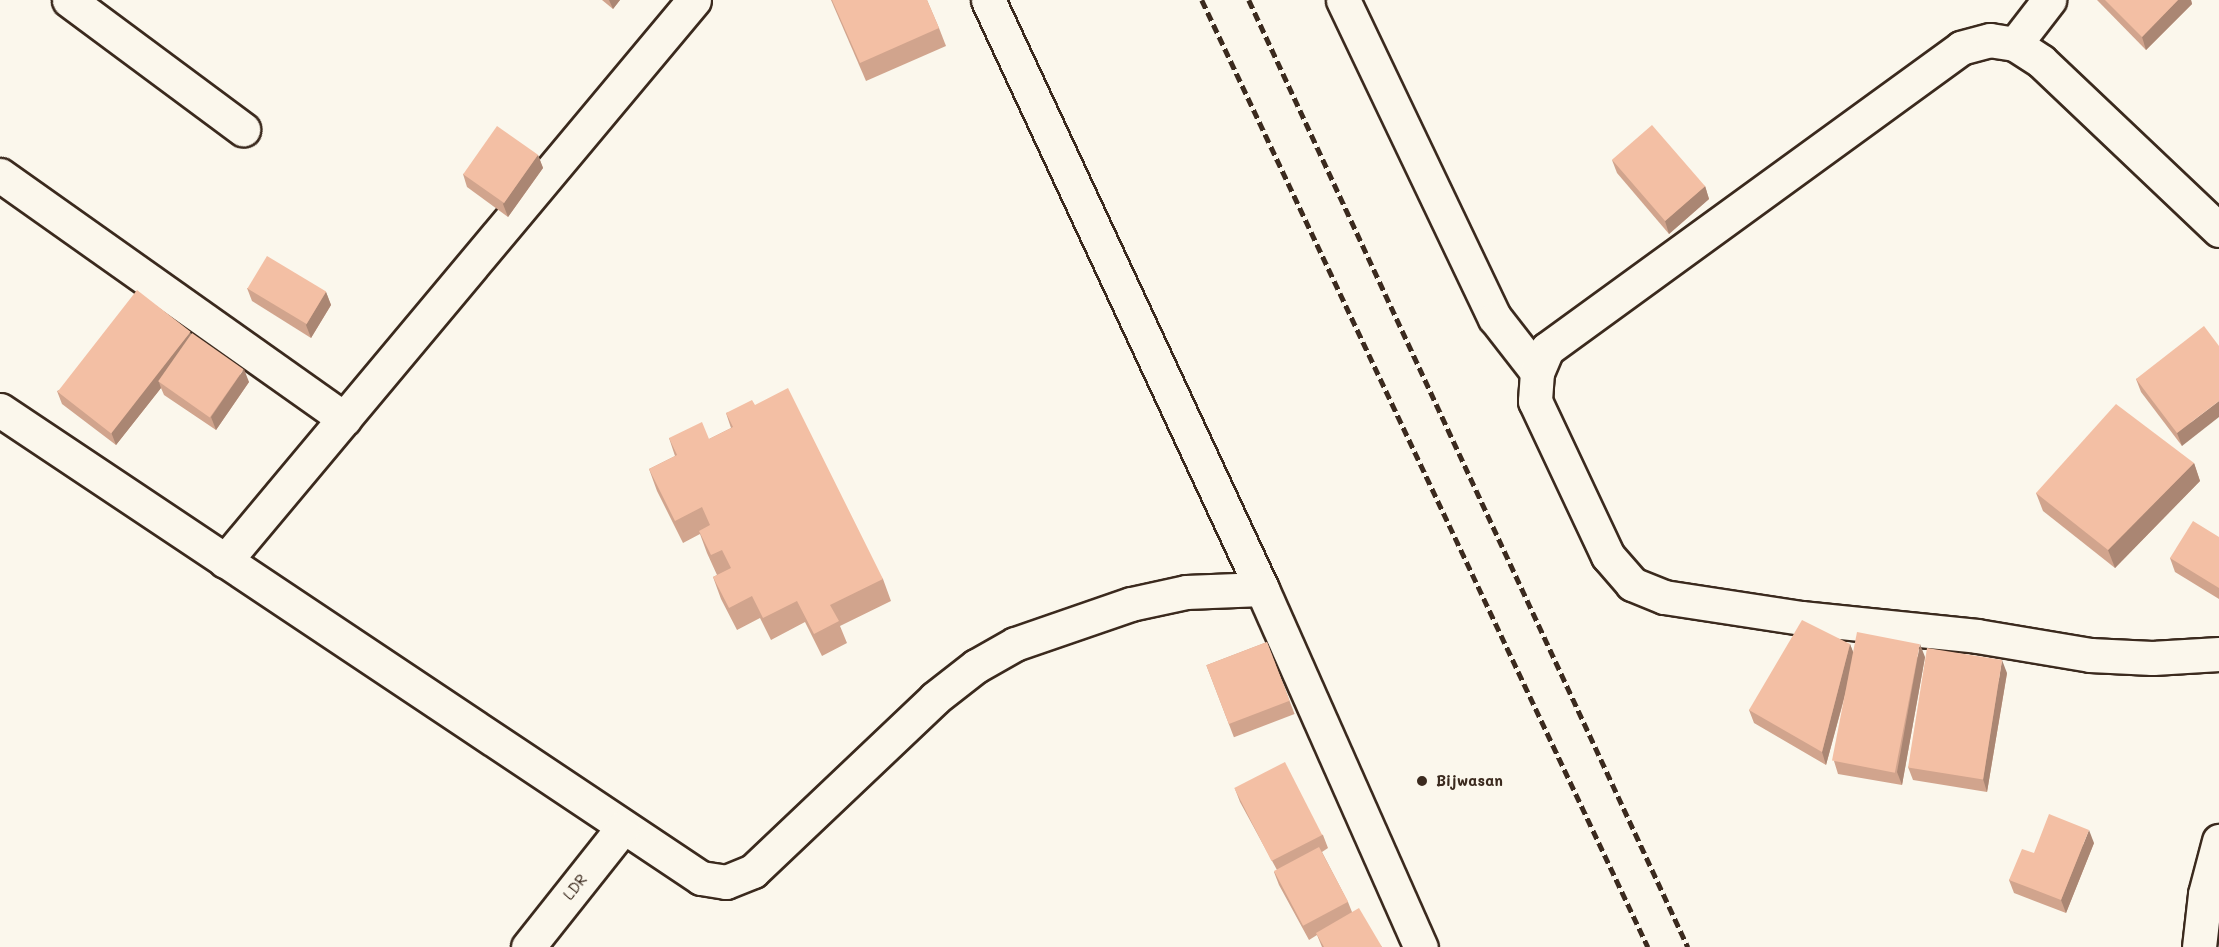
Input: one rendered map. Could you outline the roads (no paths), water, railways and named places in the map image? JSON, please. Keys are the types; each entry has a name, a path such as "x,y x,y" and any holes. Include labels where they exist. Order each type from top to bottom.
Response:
{"street":[{"path":"69,0 243,129"},
{"path":"225,561 694,0"},
{"path":"988,0 1262,589 1421,947"},
{"path":"1344,0 1495,318 1537,372"},
{"path":"2015,44 2049,0"},
{"path":"2219,230 2041,61 2015,44 1990,40 1961,48 1547,349 1537,372 1534,401 1608,556 1632,584 1664,597 1801,618 1977,636 2090,655 2152,658 2219,654"},
{"path":"0,175 344,419"},
{"path":"0,410 701,878 726,882 753,871 935,698 976,666 1014,644 1131,604 1186,592 1262,589"},
{"name":"LDR","path":"528,947 623,827"},
{"path":"2199,947 2205,894 2219,841"}],"railway":[{"path":"1202,0 1648,947"},
{"path":"1249,0 1688,947"}],"place":[{"name":"Bijwasan","path":"1422,781"}]}
